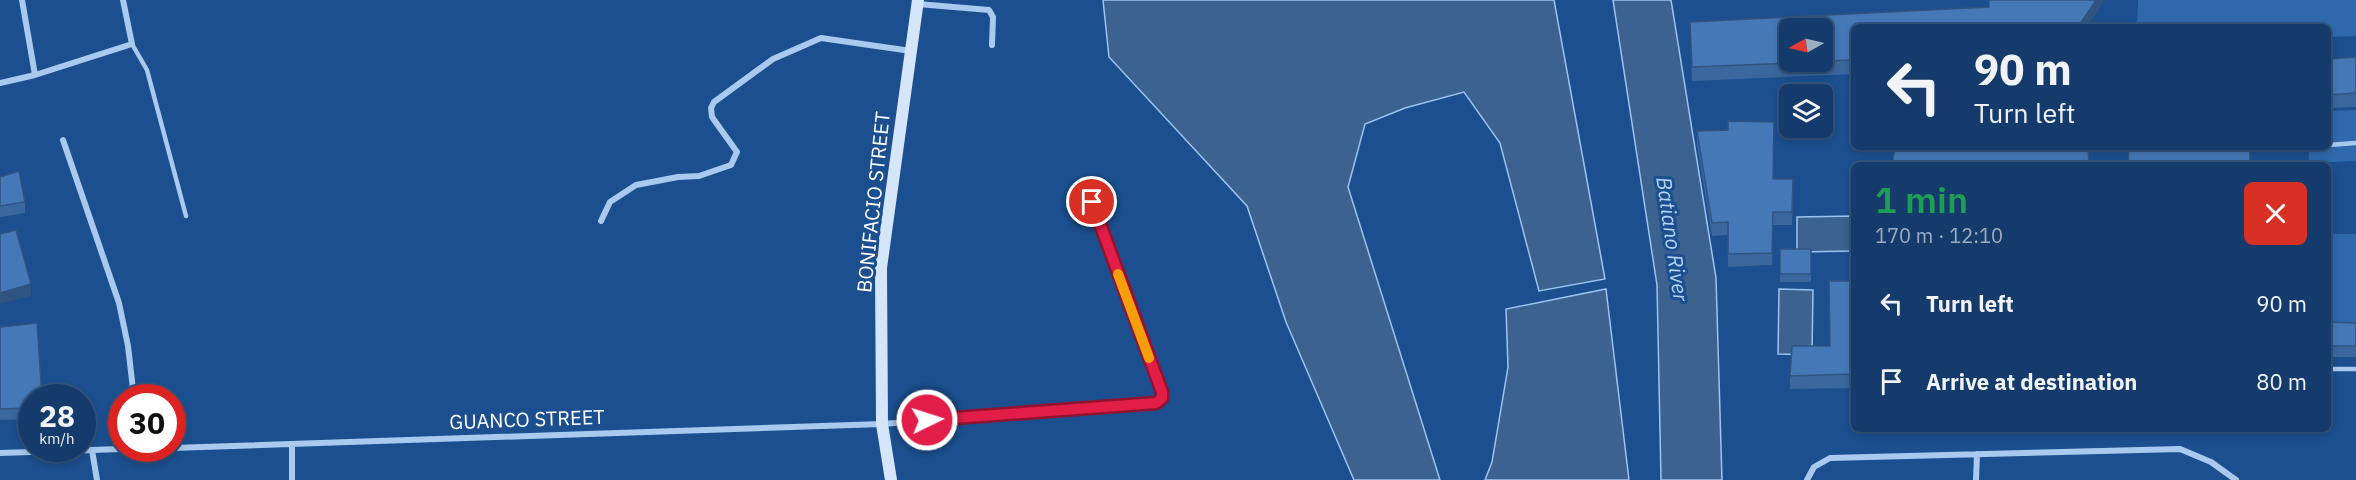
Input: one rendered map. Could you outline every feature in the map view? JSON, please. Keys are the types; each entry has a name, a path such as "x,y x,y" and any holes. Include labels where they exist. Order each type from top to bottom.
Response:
{"street":[{"path":"22,0 35,75"},
{"path":"0,83 35,75 132,44 123,0"},
{"path":"918,2 989,10 993,16 992,45"},
{"name":"BONIFACIO STREET","path":"891,480 882,424 881,268 918,2"},
{"path":"601,221 610,202 636,185 678,177 699,176 730,165 737,152 712,117 711,108 714,102 773,59 822,38 911,51"},
{"path":"63,140 119,303 128,346 132,384"},
{"name":"GUANCO STREET","path":"186,448 882,424 1159,401 1162,392 1092,202"},
{"path":"292,444 292,480"},
{"path":"1807,480 1814,467 1830,458 2180,449 2211,462 2236,480"},
{"path":"0,453 18,452"},
{"path":"1976,480 1977,454"},
{"path":"94,462 97,480"}],"lane":[{"path":"132,44 147,70 186,216"},
{"path":"2331,145 2356,143"},
{"path":"2331,369 2356,369"}],"shaded area":[{"path":"2138,0 2356,0 2356,36 2331,37 2331,24 2137,24"},
{"path":"2356,110 2356,161 2309,162 2309,150 2331,150 2331,111"},
{"path":"2331,234 2356,234 2356,322 2331,323"}],"water":[{"path":"1103,0 1554,0 1605,279 1539,291 1500,143 1464,92 1405,108 1365,124 1348,187 1440,480 1354,480 1286,322 1247,206 1109,57"},
{"name":"Batiano River","path":"1613,0 1671,0 1716,278 1722,480 1661,480 1657,285"},
{"path":"1851,216 1851,251 1797,252 1797,217"},
{"path":"1606,289 1629,480 1485,480 1492,462 1508,367 1506,309"},
{"path":"1779,289 1813,290 1812,355 1778,354"}],"building":[{"path":"1989,0 2096,0 2080,24 1851,24 1851,60 1833,61 1833,18 1779,18 1779,64 1692,67 1690,22 1989,7"},
{"path":"2356,57 2356,93 2331,95 2331,59"},
{"path":"1728,121 1774,122 1773,179 1793,179 1792,212 1773,212 1772,253 1728,254 1728,222 1712,223 1697,131 1728,130"},
{"path":"1894,150 2088,150 2089,162 1894,162"},
{"path":"2129,150 2250,150 2250,162 2128,162"},
{"path":"19,171 25,202 0,206 0,177"},
{"path":"16,230 31,284 0,293 0,234"},
{"path":"1780,249 1811,249 1811,274 1780,274"},
{"path":"1829,281 1851,281 1851,374 1790,376 1792,346 1830,346"},
{"path":"2331,322 2356,323 2356,346 2331,346"},
{"path":"37,323 41,384 18,384 18,408 0,409 0,327"}],"slow traffic":[{"path":"1118,274 1149,358"}],"route":[{"path":"927,420 1156,403 1162,398 1162,392 1092,202"}]}
